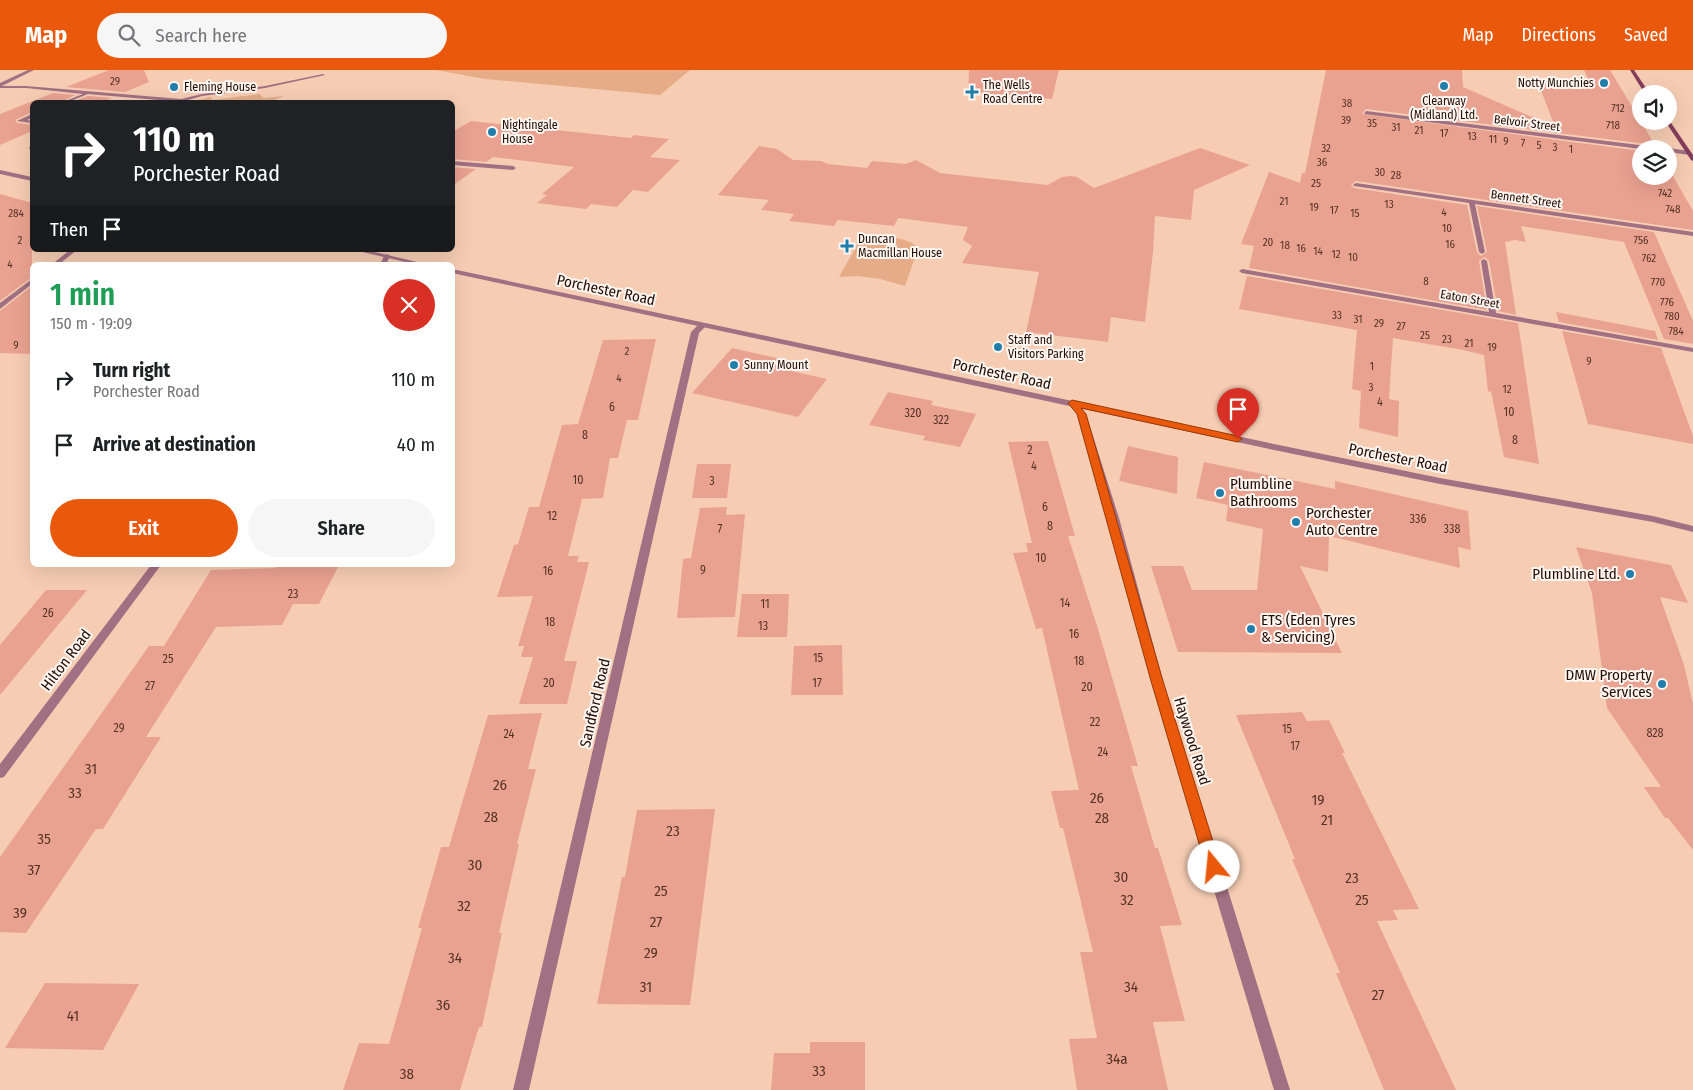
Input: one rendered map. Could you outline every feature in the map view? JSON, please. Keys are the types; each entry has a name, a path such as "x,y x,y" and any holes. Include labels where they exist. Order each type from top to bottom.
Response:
{"main road":[{"path":"1632,70 1642,85"},
{"path":"1673,130 1693,159"}],"street":[{"path":"0,86 12,78 32,70"},
{"path":"186,100 202,95 265,87 323,75"},
{"path":"0,86 159,100"},
{"path":"70,100 89,93"},
{"name":"Belvoir Street","path":"1366,113 1632,146"},
{"path":"30,117 20,121 30,122"},
{"path":"1677,151 1688,153"},
{"path":"477,164 487,158"},
{"path":"455,163 513,168"},
{"path":"0,172 30,179"},
{"path":"1355,193 1357,177"},
{"name":"Bennett Street","path":"1356,185 1693,234"},
{"path":"1472,202 1482,252"},
{"path":"58,262 71,252"},
{"path":"367,252 414,262"},
{"path":"384,262 387,256"},
{"path":"1484,261 1493,314"},
{"name":"Eaton Street","path":"1242,271 1693,350"},
{"name":"Porchester Road","path":"455,272 1440,481 1568,503 1693,529"},
{"path":"0,307 30,284"},
{"name":"Sandford Road","path":"521,1090 695,332 703,325"},
{"name":"Haywood Road","path":"1072,403 1082,414 1114,518 1157,681 1282,1090"},
{"name":"Hilton Road","path":"0,773 154,567"}],"shaded area":[{"path":"436,70 690,70 660,95 485,79"},
{"path":"260,94 263,98 284,96 275,100 212,100"},
{"path":"211,97 212,100 198,100"},
{"path":"874,237 904,240 910,242 918,249 905,286 880,279 858,276 839,277 860,240"}],"building":[{"path":"109,70 144,70 149,82 125,92 66,87"},
{"path":"969,70 1059,70 1052,99 968,92"},
{"path":"1326,70 1462,70 1463,87 1555,127 1537,80 1591,86 1584,70 1610,70 1632,107 1632,130 1646,130 1652,140 1632,140 1632,142 1366,109 1362,114 1632,150 1632,185 1677,185 1677,183 1693,211 1693,230 1356,181 1351,185 1354,188 1467,205 1477,252 1481,256 1487,252 1477,206 1654,232 1693,321 1693,344 1664,339 1624,242 1521,226 1526,242 1515,240 1505,242 1516,315 1498,311 1489,261 1485,257 1479,261 1487,310 1249,268 1254,246 1241,244 1269,172 1300,183 1302,173 1305,173"},
{"path":"53,93 75,95 65,100 35,100"},
{"path":"88,96 112,98 106,100 77,100"},
{"path":"30,102 30,113 15,120 17,123 30,125 30,132 0,145 0,114"},
{"path":"471,121 631,138 634,135 669,139 650,157 680,160 648,192 633,190 617,207 591,204 586,209 537,203 547,195 542,194 574,167 493,157 486,162 455,159 455,130"},
{"path":"759,146 777,149 793,160 821,161 828,164 867,168 872,161 906,164 916,160 940,173 1048,185 1062,177 1070,176 1077,177 1094,188 1200,148 1250,165 1194,190 1191,220 1155,216 1145,322 1111,317 1108,342 1026,332 1039,272 962,263 972,246 963,240 968,227 898,218 894,226 838,220 834,226 789,221 794,214 761,210 769,200 718,195"},
{"path":"455,167 476,169 455,184"},
{"path":"0,194 30,202 30,252 32,252 32,262 30,262 30,278 0,301"},
{"path":"1247,276 1518,323 1539,464 1504,457 1491,391 1488,392 1484,355 1463,350 1393,338 1389,399 1399,401 1398,437 1359,428 1361,391 1352,389 1357,330 1239,309"},
{"path":"30,288 30,354 0,353 0,311"},
{"path":"1556,312 1655,331 1658,340 1559,322"},
{"path":"1562,331 1661,348 1693,436 1693,444 1588,424"},
{"path":"656,339 638,420 627,420 618,458 610,458 603,498 582,499 568,556 579,556 577,562 589,562 564,661 577,661 567,704 519,704 533,657 521,657 524,646 518,646 533,596 497,597 514,545 518,544 529,507 539,507 562,425 578,424 603,340"},
{"path":"732,348 785,360 778,368 827,379 798,417 692,393"},
{"path":"888,392 933,401 931,405 976,414 960,447 923,440 925,436 869,425"},
{"path":"1048,441 1075,536 1068,536 1098,629 1138,766 1131,766 1155,848 1158,848 1182,925 1160,926 1185,1021 1153,1022 1168,1090 1077,1090 1069,1039 1097,1038 1080,952 1093,952 1063,828 1060,828 1051,791 1079,790 1042,628 1036,629 1013,553 1028,552 1026,543 1032,543 1008,442"},
{"path":"1128,446 1178,457 1177,494 1119,481"},
{"path":"1204,462 1335,489 1335,481 1468,511 1471,550 1458,547 1460,568 1329,536 1328,572 1300,566 1342,653 1178,652 1151,566 1183,566 1192,590 1257,590 1263,529 1226,521 1228,505 1196,498"},
{"path":"697,464 731,464 727,498 692,498"},
{"path":"727,507 726,515 745,514 735,617 677,618 683,559 691,558 700,508"},
{"path":"1576,547 1671,565 1688,603 1660,597 1684,665 1693,704 1693,850 1668,818 1665,818 1644,787 1661,787 1607,708 1592,593"},
{"path":"338,567 319,604 293,604 282,625 216,627 146,737 161,737 103,829 96,829 26,933 0,932 0,857 149,646 164,646 211,570"},
{"path":"46,590 87,590 0,695 0,645"},
{"path":"742,594 789,594 787,637 737,637"},
{"path":"842,645 843,695 791,695 794,646"},
{"path":"1302,712 1307,721 1329,720 1345,753 1342,753 1419,909 1393,910 1398,920 1377,921 1456,1090 1384,1090 1336,973 1340,973 1292,859 1295,859 1236,715"},
{"path":"542,713 528,769 536,769 517,844 519,844 499,933 502,933 482,1027 479,1027 460,1090 343,1090 359,1043 389,1044 422,928 418,928 441,847 449,847 488,715"},
{"path":"715,809 690,1005 597,1004 622,877 625,877 637,810"},
{"path":"45,983 139,984 103,1050 5,1048"},
{"path":"810,1042 865,1042 865,1090 771,1090 774,1053 810,1053"}],"place":[{"name":"Notty Munchies","path":"1604,83"},
{"name":"Clearway (Midland) Ltd.","path":"1444,86"},
{"name":"Fleming House","path":"174,87"},
{"name":"The Wells Road Centre","path":"972,92"},
{"name":"Nightingale House","path":"492,132"},
{"name":"Duncan Macmillan House","path":"847,246"},
{"name":"Staff and Visitors Parking","path":"998,347"},
{"name":"Sunny Mount","path":"734,365"},
{"name":"Plumbline Bathrooms","path":"1220,493"},
{"name":"Porchester Auto Centre","path":"1296,522"},
{"name":"Plumbline Ltd.","path":"1630,574"},
{"name":"ETS (Eden Tyres & Servicing)","path":"1251,629"},
{"name":"DMW Property Services","path":"1662,684"}],"route":[{"path":"1214,867 1157,681 1114,518 1082,414 1072,403 1238,439"}]}
